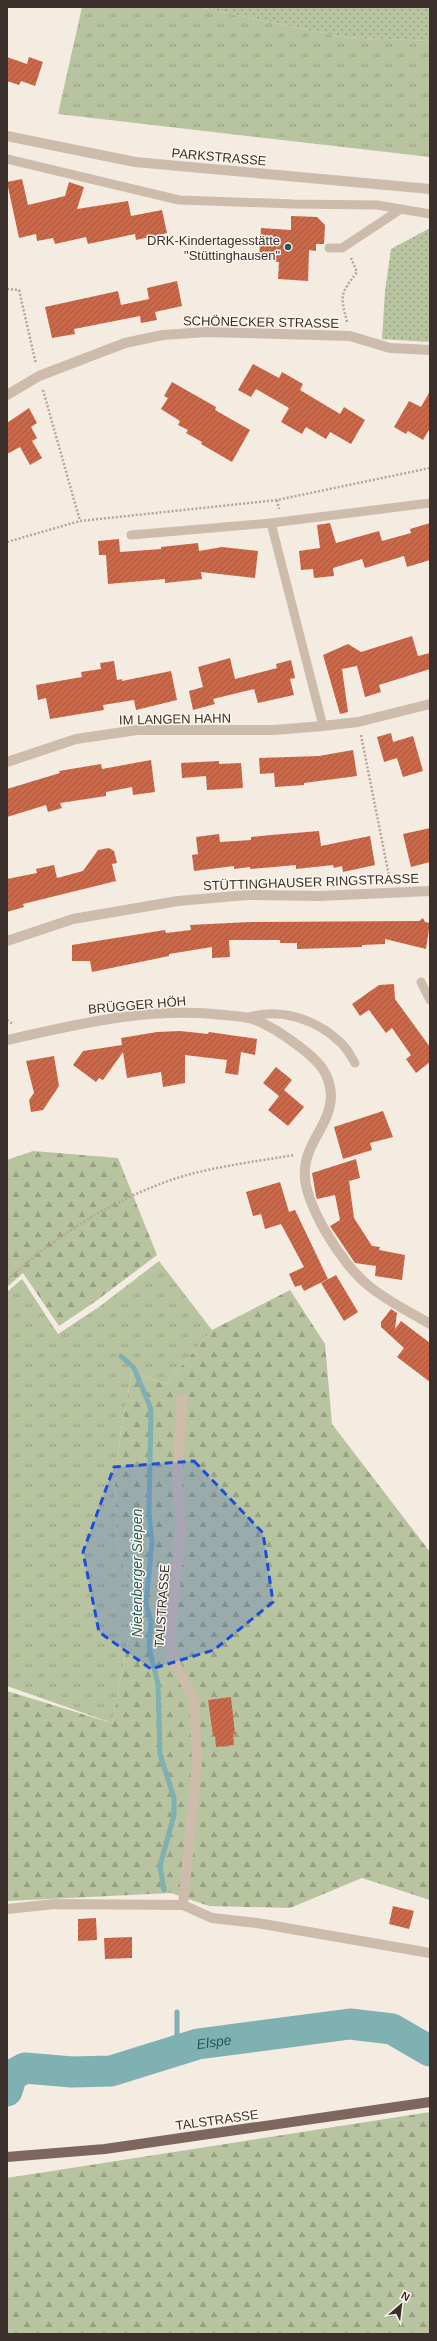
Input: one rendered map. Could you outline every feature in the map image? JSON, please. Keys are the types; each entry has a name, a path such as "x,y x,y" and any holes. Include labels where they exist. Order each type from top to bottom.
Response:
{"main road":[{"name":"TALSTRASSE","path":"7,2157 105,2148 430,2102"}],"street":[{"name":"PARKSTRASSE","path":"7,136 135,162 430,189"},
{"name":"SCHÖNECKER STRASSE","path":"7,395 39,376 125,343 163,335 207,332 350,336 390,348 430,350"},
{"name":"IM LANGEN HAHN","path":"7,762 76,739 137,730 267,730 323,726 358,722 430,704"},
{"name":"STÜTTINGHAUSER RINGSTRASSE","path":"7,941 73,918 178,901 247,895 320,896 430,891"},
{"name":"BRÜGGER HÖH","path":"7,1040 93,1021 174,1012 252,1018 292,1041 319,1062 327,1075 331,1095 323,1128 308,1153 305,1169 308,1190 318,1219 331,1242 368,1286 430,1324"},
{"name":"TALSTRASSE","path":"182,1400 176,1482 181,1526 171,1628 172,1657 194,1700 197,1764 183,1905"},
{"path":"7,1909 55,1904 183,1905 212,1918 257,1923 430,1953"}],"lane":[{"path":"7,159 179,200 377,205 430,214"},
{"path":"329,248 341,248 401,209"},
{"path":"131,534 271,523 430,503"},
{"path":"271,523 323,726"},
{"path":"422,982 430,1000"},
{"path":"246,1018 257,1014 278,1014 302,1018 324,1029 342,1044 355,1063"}],"path":[{"path":"341,248 343,253 352,260 357,272 342,292 341,298 350,336"},
{"path":"7,289 19,290 39,376 80,521"},
{"path":"7,542 80,521 277,500 430,468"},
{"path":"358,722 393,893"},
{"path":"7,1280 25,1264 79,1225 156,1185 210,1170 308,1153"}],"highlighted area":[{"path":"194,1461 263,1533 273,1602 214,1650 151,1669 99,1632 83,1552 114,1467"}],"green space":[{"path":"82,7 198,7 342,37 430,41 430,157 58,114"},
{"path":"198,7 430,7 430,41 342,37"},
{"path":"430,228 430,342 382,339 385,291 391,249"},
{"path":"33,1151 118,1158 157,1255 96,1301 59,1326 23,1273 7,1287 7,1160"},
{"path":"159,1261 212,1330 166,1384 132,1372 121,1430 115,1483 117,1544 136,1601 112,1723 7,1686 7,1292 22,1279 58,1334 99,1307"},
{"path":"290,1290 325,1344 332,1424 430,1552 430,1900 362,1878 290,1908 209,1906 171,1893 7,1901 7,1691 112,1723 136,1601 117,1544 115,1483 121,1430 132,1372 166,1384 212,1330"},
{"path":"430,2112 430,2334 7,2334 7,2178"}],"building":[{"path":"7,57 27,64 29,57 43,62 35,86 21,81 19,85 7,81"},
{"path":"22,179 28,205 65,196 69,182 84,187 77,209 128,201 131,216 162,210 167,233 136,240 135,234 88,244 86,237 55,244 53,238 37,241 36,234 19,238 7,182"},
{"name":"DRK-Kindertagesstätte \"Stüttinghausen\"","path":"291,216 317,217 325,225 324,244 316,244 316,251 309,250 308,281 278,279 279,262 259,259 261,228 291,230"},
{"path":"177,281 182,306 155,312 157,320 141,323 140,316 74,329 75,334 52,338 45,307 118,291 121,305 149,299 147,288"},
{"path":"253,364 279,378 282,372 303,384 300,390 340,414 344,407 365,420 351,444 330,432 326,439 306,427 302,434 281,422 289,408 256,389 251,397 238,390"},
{"path":"172,382 216,407 215,410 250,430 232,462 201,444 202,442 186,433 188,430 178,425 180,421 161,409 168,398 164,396"},
{"path":"430,391 430,428 423,440 408,431 406,434 394,427 409,401 421,407"},
{"path":"29,408 37,423 31,427 37,438 32,441 42,458 30,465 20,447 7,454 7,423"},
{"path":"330,523 336,543 379,531 382,541 411,533 410,529 430,523 430,560 407,567 404,556 365,568 362,559 333,568 334,576 314,578 313,569 301,570 299,551 320,548 317,525"},
{"path":"119,539 120,552 161,549 161,547 198,543 199,551 222,547 258,551 255,578 201,572 202,579 165,583 165,579 108,584 106,555 99,555 98,541"},
{"path":"412,636 418,656 430,653 430,669 379,685 381,692 365,697 357,666 342,669 348,712 340,714 323,655 348,644 361,652"},
{"path":"230,658 235,679 277,668 276,664 291,660 295,678 290,679 294,695 258,703 254,689 213,699 215,704 193,710 189,691 203,687 198,667"},
{"path":"114,661 117,680 122,679 122,681 171,671 177,700 136,710 134,700 103,705 104,710 50,719 46,698 38,700 36,685 82,677 81,672 101,669 100,663"},
{"path":"391,733 393,742 413,736 423,771 403,777 397,758 384,762 377,737"},
{"path":"353,750 357,776 304,783 304,785 275,787 274,773 260,774 259,758 319,756"},
{"path":"151,760 155,792 133,795 132,787 106,792 106,796 60,803 62,808 48,812 46,805 7,817 7,789 60,773 59,771 101,764 102,769"},
{"path":"219,761 219,764 241,763 243,788 207,790 206,776 182,778 181,763"},
{"path":"430,828 430,862 411,867 403,834"},
{"path":"319,831 321,846 370,836 375,865 343,872 342,866 334,868 333,865 296,869 296,865 250,869 250,867 234,869 234,866 194,871 192,855 198,854 196,837 219,834 220,842 251,840 251,837"},
{"path":"109,848 114,851 117,863 112,864 116,881 23,904 24,907 7,912 7,879 37,873 36,869 54,865 57,878 83,871 98,850"},
{"path":"423,918 425,922 430,923 426,949 385,939 385,944 362,945 362,947 297,949 297,943 280,943 280,940 229,940 230,957 212,958 212,947 169,954 169,956 92,972 90,961 72,961 72,945 165,930 166,933 191,930 190,925 250,922 419,921"},
{"path":"394,984 395,999 430,1047 430,1062 416,1073 406,1059 411,1055 392,1028 386,1033 369,1010 360,1016 352,1004 379,985"},
{"path":"180,1031 208,1034 209,1032 257,1039 255,1055 241,1052 238,1075 225,1073 227,1060 185,1055 185,1083 163,1087 161,1072 127,1078 123,1052 103,1080 99,1078 96,1082 73,1065 83,1051 122,1045 121,1038 157,1032"},
{"path":"54,1056 59,1086 43,1110 31,1112 29,1100 34,1093 26,1061"},
{"path":"276,1067 292,1080 284,1090 304,1107 288,1126 268,1110 279,1096 263,1083"},
{"path":"383,1111 393,1137 370,1143 372,1150 343,1159 334,1127"},
{"path":"356,1159 360,1178 349,1181 354,1218 372,1246 380,1247 379,1250 405,1255 402,1280 375,1276 376,1266 355,1263 330,1226 340,1220 335,1195 317,1199 312,1173"},
{"path":"280,1182 289,1212 295,1210 328,1279 304,1291 301,1285 295,1287 289,1274 304,1267 281,1224 265,1229 261,1214 253,1216 246,1192"},
{"path":"336,1275 358,1312 344,1321 321,1283"},
{"path":"391,1309 397,1313 395,1329 401,1321 430,1343 430,1382 397,1357 404,1348 381,1327 381,1322"},
{"path":"231,1697 235,1734 233,1734 234,1745 216,1747 208,1700"},
{"path":"393,1906 414,1911 409,1929 389,1924"},
{"path":"96,1918 97,1940 78,1941 78,1919"},
{"path":"132,1937 132,1958 105,1959 104,1938"}],"waterway":[{"name":"Nietenberger Siepen","path":"121,1356 134,1368 151,1409 149,1513 152,1543 146,1603 151,1622 149,1647 158,1684 160,1754 174,1798 174,1815 160,1866 164,1890"},
{"name":"Nietenberger Siepen","path":"177,2012 177,2050"},
{"name":"Elspe","path":"7,2091 12,2075 25,2068 72,2072 111,2071 198,2044 350,2024 392,2029 430,2051"}],"place":[{"name":"DRK-Kindertagesstätte \"Stüttinghausen\"","path":"288,247"}]}
